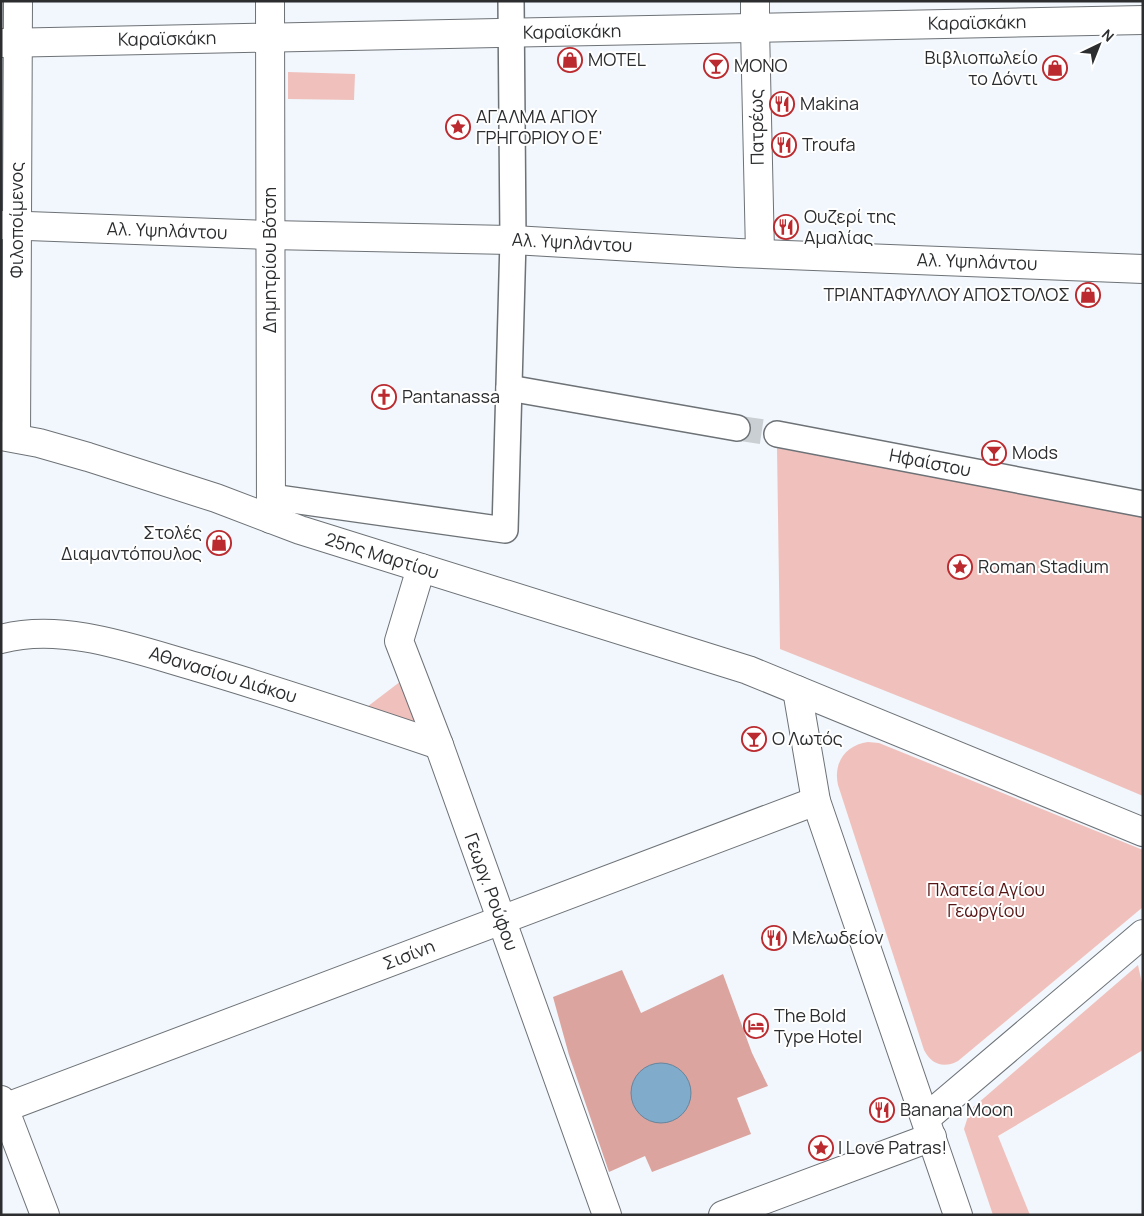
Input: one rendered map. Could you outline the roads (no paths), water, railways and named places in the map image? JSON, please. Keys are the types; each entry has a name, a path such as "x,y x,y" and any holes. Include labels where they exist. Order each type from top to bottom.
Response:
{"main road":[{"name":"Φιλοποίμενος","path":"9,437 9,43 18,1"},
{"name":"Δημητρίου Βότση","path":"270,1 271,508"},
{"name":"Πατρέως","path":"755,1 760,253"},
{"name":"Καραϊσκάκη","path":"9,43 1143,20"},
{"name":"Αλ. Υψηλάντου","path":"9,225 270,235 512,240 760,253 1143,269"},
{"name":"25ης Μαρτίου","path":"9,437 88,457 216,498 271,508 300,530 748,670 1143,832"},
{"name":"Γεωργ. Ρούφου","path":"421,568 399,641 439,745 607,1215"},
{"name":"Αθανασίου Διάκου","path":"1,639 34,633 60,634 97,640 246,681 439,745"},
{"path":"796,690 816,801 958,1215"},
{"name":"Σισίνη","path":"2,1106 816,801"},
{"path":"723,1215 929,1128 1143,934"},
{"path":"2,1106 45,1215"}],"street":[{"path":"271,508 505,530 512,240 511,1"},
{"path":"509,388 737,428"},
{"name":"Ηφαίστου","path":"777,434 1143,504"}],"water":[{"path":"655,1063 667,1063 678,1068 686,1076 691,1087 689,1105 678,1118 667,1123 655,1123 644,1118 636,1110 631,1099 631,1087 636,1076 644,1068"}],"tunnel":[{"path":"737,428 777,434"}],"place":[{"name":"MOTEL","path":"570,60"},
{"name":"MONO","path":"716,66"},
{"name":"Βιβλιοπωλείο το Δόντι","path":"1055,68"},
{"name":"Makina","path":"782,104"},
{"name":"ΑΓΑΛΜΑ ΑΓΙΟΥ ΓΡΗΓΟΡΙΟΥ Ο Ε'","path":"458,127"},
{"name":"Troufa","path":"784,145"},
{"name":"Ουζερί της Αμαλίας","path":"786,227"},
{"name":"ΤΡΙΑΝΤΑΦΥΛΛΟΥ ΑΠΟΣΤΟΛΟΣ","path":"1088,295"},
{"name":"Pantanassa","path":"384,397"},
{"name":"Mods","path":"994,453"},
{"name":"Στολές Διαμαντόπουλος","path":"219,543"},
{"name":"Roman Stadium","path":"960,567"},
{"name":"Ο Λωτός","path":"754,739"},
{"name":"Μελωδείον","path":"774,938"},
{"name":"The Bold Type Hotel","path":"756,1026"},
{"name":"Banana Moon","path":"882,1110"},
{"name":"I Love Patras!","path":"821,1148"}],"park label":[{"name":"Πλατεία Αγίου Γεωργίου","path":"986,900"}]}
